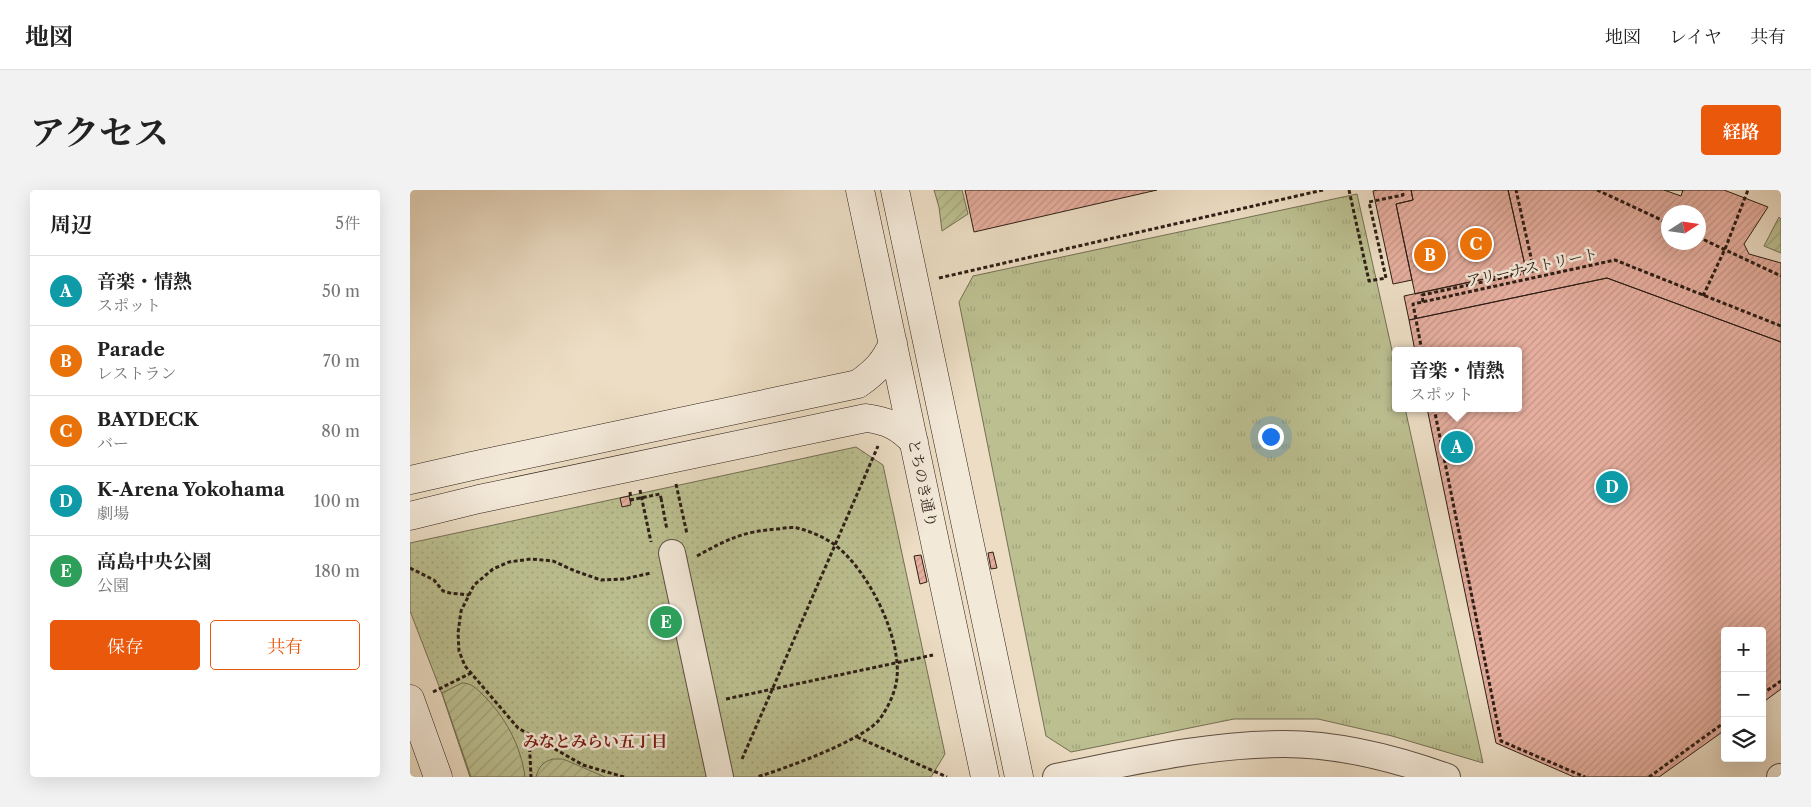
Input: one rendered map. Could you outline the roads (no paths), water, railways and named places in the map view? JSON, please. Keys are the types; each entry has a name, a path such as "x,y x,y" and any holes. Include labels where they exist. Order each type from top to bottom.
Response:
{"street":[{"name":"とちのき通り","path":"860,190 985,777"},
{"path":"895,190 1019,777"},
{"path":"410,480 858,384 878,369 887,358 893,343"},
{"path":"410,516 498,495 866,418 880,420 896,426 914,442"},
{"path":"670,543 720,777"},
{"path":"421,696 438,777"},
{"path":"1056,777 1170,754 1238,745 1286,744 1329,748 1380,757 1423,768 1447,777"},
{"path":"1128,777 1178,766 1231,762 1321,765 1391,777"}],"place":[{"name":"BAYDECK","path":"1476,244"},
{"name":"Parade","path":"1430,255"},
{"name":"音楽・情熱","path":"1457,447"},
{"name":"K-Arena Yokohama","path":"1612,487"},
{"name":"高島中央公園","path":"666,622"}],"district":[{"name":"みなとみらい五丁目","path":"595,741"}]}
